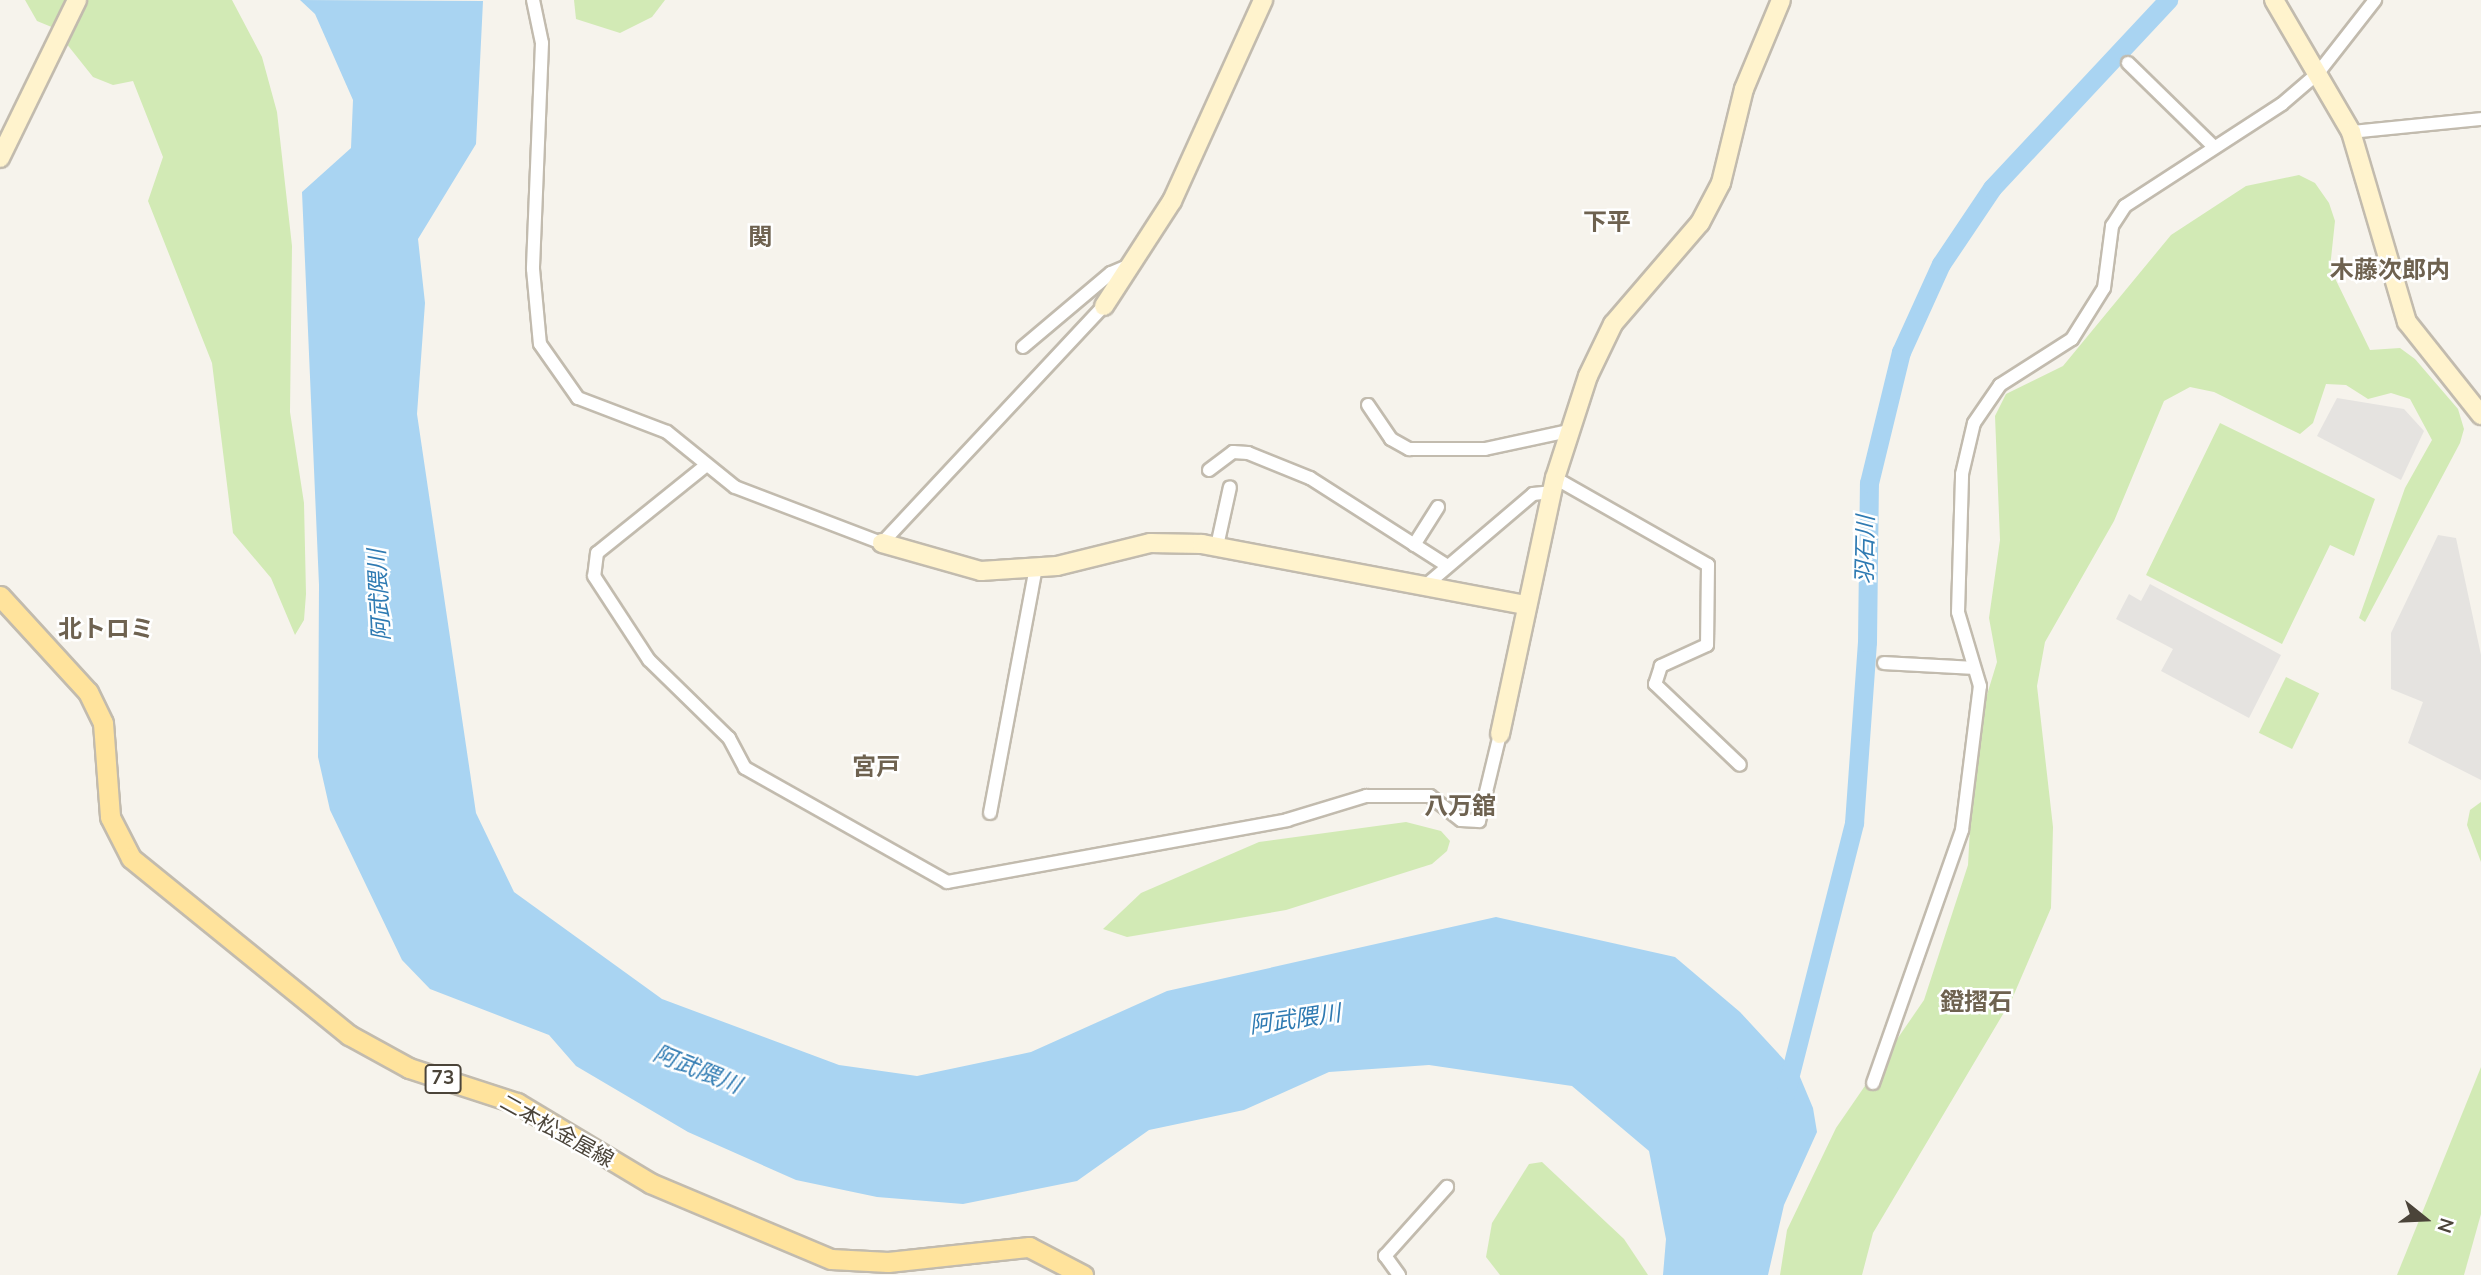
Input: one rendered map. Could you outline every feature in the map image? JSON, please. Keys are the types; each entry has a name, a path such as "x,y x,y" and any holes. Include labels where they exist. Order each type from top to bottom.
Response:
{"main road":[{"name":"二本松金屋線","path":"0,596 88,692 103,723 110,817 131,858 349,1035 409,1068 517,1103 650,1183 831,1259 888,1262 1029,1247 1083,1275"}],"street":[{"path":"0,158 77,0"},
{"path":"533,0 542,43 533,313 552,370 586,403 667,432 735,487 882,543 957,568 1036,568 1150,543 1217,546 1527,605"},
{"path":"882,543 1104,306 1135,262 1171,201 1263,0"},
{"path":"704,467 597,553 594,576 649,660 729,738 745,768 947,882 1287,820 1366,796 1430,796 1461,820 1479,821 1553,485 1569,431 1613,324 1700,223 1721,183 1744,89 1781,0"},
{"path":"2274,0 2351,132 2407,322 2481,415"},
{"path":"1872,1083 1962,830 1980,686 1958,612 1962,474 1973,423 2000,386 2071,339 2104,288 2112,226 2124,206 2214,147 2318,73 2375,0"},
{"path":"2128,63 2214,147"},
{"path":"2351,132 2481,119"},
{"path":"1023,347 1111,273 1135,262"},
{"path":"1368,405 1391,439 1409,449 1485,450 1569,431"},
{"path":"1209,470 1233,452 1248,453 1310,478 1446,565"},
{"path":"1425,586 1446,565 1533,494 1553,485"},
{"path":"1553,485 1708,565 1707,645 1661,666 1655,684 1740,765"},
{"path":"1217,546 1230,487"},
{"path":"1414,545 1437,507"},
{"path":"989,813 1036,568"},
{"path":"1884,663 1975,668"},
{"path":"1399,1275 1385,1256 1447,1187"}],"green space":[{"path":"25,0 232,0 262,57 277,112 292,246 290,412 304,503 306,594 304,620 295,635 271,578 233,533 212,363 148,201 163,157 133,81 113,85 93,77 54,28 37,21"},
{"path":"574,0 665,0 652,17 620,33 576,19"},
{"path":"2299,175 2315,183 2329,203 2335,221 2330,268 2370,350 2400,348 2415,359 2458,409 2464,429 2460,443 2365,622 2359,618 2405,488 2432,440 2410,399 2391,393 2368,399 2346,385 2326,384 2313,423 2300,434 2214,392 2190,387 2164,401 2114,521 2045,642 2037,686 2053,827 2051,908 2012,999 1873,1233 1862,1275 1780,1275 1787,1230 1836,1128 1924,1000 1968,865 1975,734 1997,662 1989,618 2000,540 1995,416 2006,394 2063,366 2171,235 2246,186"},
{"path":"2220,423 2375,499 2354,556 2330,545 2282,644 2146,575"},
{"path":"2286,677 2319,693 2292,749 2259,733"},
{"path":"2481,802 2481,862 2467,825 2470,810"},
{"path":"1406,822 1441,831 1450,841 1447,851 1432,864 1286,910 1127,937 1103,929 1141,893 1259,842"},
{"path":"2481,1067 2481,1214 2464,1275 2397,1275"},
{"path":"1542,1162 1624,1239 1648,1275 1500,1275 1486,1257 1492,1223 1529,1164"}],"shaded area":[{"path":"2337,398 2404,409 2424,431 2401,480 2317,436"},
{"path":"2438,535 2456,538 2481,655 2481,780 2408,743 2423,702 2391,689 2391,633"},
{"path":"2150,584 2281,655 2249,718 2161,671 2173,649 2116,619 2129,594 2141,601"}],"water":[{"name":"阿武隈川","path":"300,0 483,1 476,144 418,239 425,303 417,414 476,813 514,892 662,999 839,1065 917,1076 1031,1052 1167,991 1496,917 1675,957 1740,1012 1800,1077 1813,1108 1817,1132 1784,1205 1768,1275 1663,1275 1666,1239 1649,1151 1572,1086 1429,1065 1329,1072 1244,1110 1149,1130 1077,1181 963,1204 877,1197 796,1180 688,1132 576,1066 549,1035 430,989 402,960 330,810 318,757 319,585 302,192 351,148 353,100 315,14"}],"waterway":[{"name":"羽石川","path":"1785,1094 1854,823 1867,642 1869,483 1901,352 1941,264 1992,188 2168,0"}],"district":[{"name":"下平","path":"1607,223"},
{"name":"関","path":"760,238"},
{"name":"木藤次郎内","path":"2390,271"},
{"name":"北トロミ","path":"106,630"},
{"name":"宮戸","path":"876,768"},
{"name":"八万舘","path":"1460,807"},
{"name":"鐙摺石","path":"1976,1003"}]}
